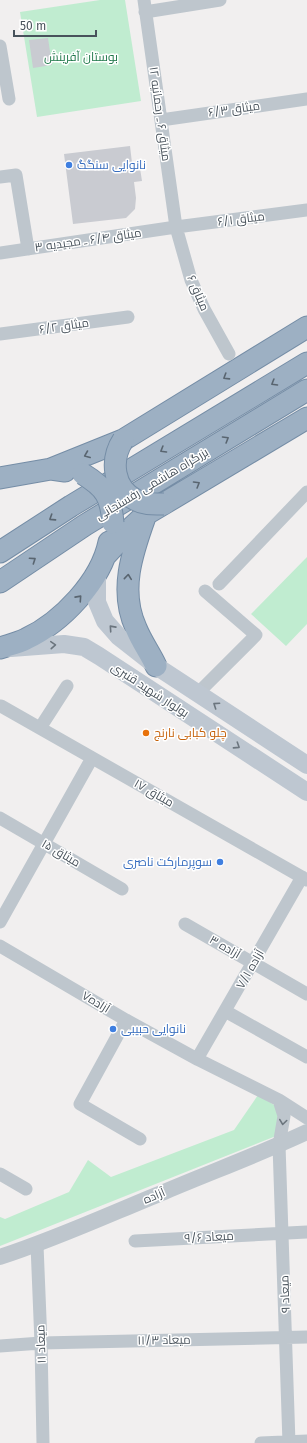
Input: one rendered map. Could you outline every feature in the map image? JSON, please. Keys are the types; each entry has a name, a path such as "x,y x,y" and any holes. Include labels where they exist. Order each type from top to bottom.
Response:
{"highway":[{"path":"7,475 51,469 124,440 307,327"},
{"name":"بزرگراه هاشمی رفسنجانی","path":"0,552 71,506 307,363"},
{"name":"بزرگراه هاشمی رفسنجانی","path":"0,582 85,525 307,390"},
{"name":"بزرگراه هاشمی رفسنجانی","path":"0,649 26,639 52,623 87,588 102,564 130,528 145,515 307,418"},
{"path":"124,440 119,447 114,462 116,478 124,491 135,500 149,505 164,504"},
{"path":"51,469 83,474 96,482 106,494 112,508 113,524 102,564"},
{"path":"145,515 131,558 127,591 129,606 135,627 156,666"}],"main road":[{"name":"بولوار شهید قنبری","path":"102,564 97,602 105,621 119,636 156,666 307,765"},
{"name":"بولوار شهید قنبری","path":"0,649 64,644 84,647 307,792"}],"street":[{"path":"145,6 220,0"},
{"name":"میثاق ۶ ـ رحمانیه ۱۲","path":"145,6 176,227"},
{"path":"0,46 1,61 9,99"},
{"name":"میثاق ۶/۳","path":"161,120 307,98"},
{"path":"0,177 16,175 28,249"},
{"name":"میثاق ۶/۱","path":"176,227 307,210"},
{"name":"میثاق ۶/۴ ـ مجیدیه ۳","path":"0,253 176,227"},
{"name":"میثاق ۶","path":"176,227 191,280 204,309 229,354"},
{"name":"میثاق ۶/۲","path":"0,334 128,317"},
{"path":"219,584 307,492"},
{"path":"198,693 256,634 205,591"},
{"path":"40,728 67,686"},
{"name":"میثاق ۱۷","path":"1,706 304,879"},
{"path":"0,922 92,758"},
{"name":"میثاق ۱۵","path":"0,818 122,889"},
{"name":"آزاده ۷/۱","path":"197,1059 304,879"},
{"name":"آزاده ۳","path":"185,924 307,994"},
{"name":"آزاده۷","path":"0,946 126,1020 197,1059 279,1100 307,1118"},
{"path":"226,1011 307,1057"},
{"path":"126,1020 80,1104 140,1139"},
{"name":"میعاد ۹","path":"279,1100 284,1116 279,1145 289,1443"},
{"name":"آزاده","path":"0,1257 37,1245 307,1132"},
{"path":"0,1174 26,1189"},
{"name":"میعاد ۹/۶","path":"135,1241 307,1232"},
{"name":"میعاد ۱۱","path":"37,1245 43,1443"},
{"name":"میعاد ۱۱/۳","path":"0,1346 307,1337"},
{"path":"261,1443 289,1443 307,1441"}],"green space":[{"name":"بوستان آفرینش","path":"100,0 125,0 141,101 37,117 20,12"},
{"path":"307,557 307,624 286,646 251,614"},
{"path":"258,1095 279,1108 276,1136 0,1246 0,1217 5,1219 69,1192 88,1160 111,1177 234,1130"}],"building":[{"path":"48,38 52,65 33,68 29,40"},
{"path":"130,146 132,163 139,162 142,181 134,182 136,198 135,209 126,218 73,224 64,154"}],"place":[{"name":"نانوایی سنگگ","path":"69,165"},
{"name":"چلو کبابی نارنج","path":"146,733"},
{"name":"سوپرمارکت ناصری","path":"220,862"},
{"name":"نانوایی حبیبی","path":"113,1029"}]}
